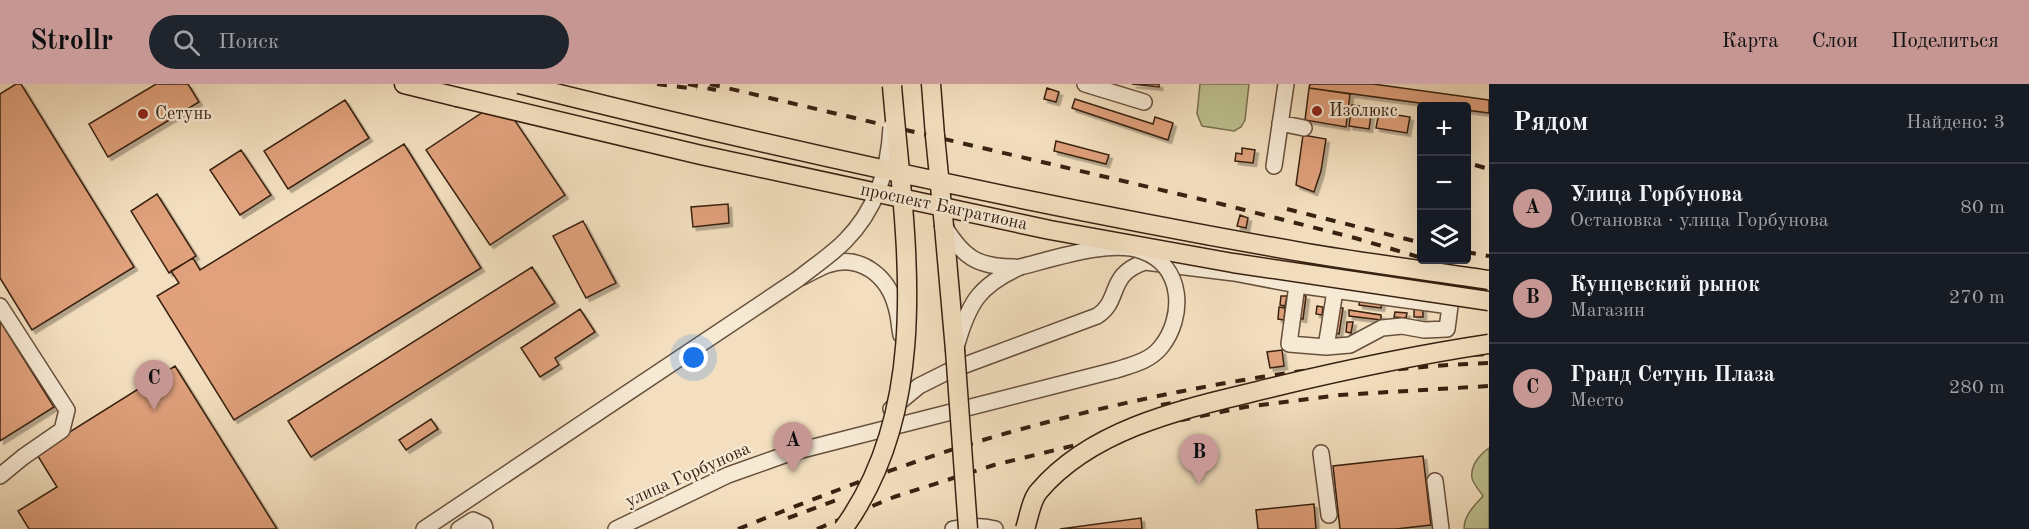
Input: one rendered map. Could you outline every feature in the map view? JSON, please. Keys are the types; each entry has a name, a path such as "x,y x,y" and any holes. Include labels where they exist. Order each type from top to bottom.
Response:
{"main road":[{"name":"проспект Багратиона","path":"404,84 656,144 1050,230 1279,271 1489,301"},
{"name":"проспект Багратиона","path":"519,84 705,131 1057,205 1307,253 1489,280"},
{"path":"931,84 955,350 968,529"},
{"path":"843,529 854,514 879,466 890,435 904,357 908,312 906,256 892,85"},
{"path":"1024,529 1037,493 1063,466 1099,443 1128,429 1206,404 1313,377 1430,353 1489,344"}],"street":[{"path":"1085,84 1144,102"},
{"path":"1274,166 1286,84"},
{"path":"424,529 798,279 844,242 872,207 884,174 890,136 892,85"},
{"path":"1280,123 1304,128"},
{"path":"944,226 956,245 978,261 998,267 1020,267"},
{"name":"улица Горбунова","path":"616,529 728,475 790,453 1141,362 1160,349 1174,327 1179,303 1173,278 1160,261 1143,251 1103,248 1020,267"},
{"path":"798,279 828,265 845,261 861,264 874,270 896,305 904,357"},
{"path":"885,429 889,412 919,386 949,371 1097,316 1104,311 1121,276 1133,266 1148,261 1335,291 1450,306 1446,329 1424,330 1402,326 1382,328 1350,345 1326,347 1289,344 1297,285"},
{"path":"955,350 963,322 972,302 1000,276 1020,267"},
{"path":"1326,347 1335,291"},
{"path":"0,306 67,410 62,430 23,456 0,476"},
{"path":"1321,453 1327,520"},
{"path":"1435,481 1441,529"},
{"path":"459,529 474,520 484,525 485,529"},
{"path":"952,529 977,526 995,529"}],"green space":[{"path":"1200,84 1249,84 1245,120 1241,127 1234,131 1202,126 1197,114"},
{"path":"1489,448 1489,529 1464,529 1468,515 1483,496 1473,480 1474,465"}],"building":[{"path":"16,84 21,84 134,267 32,330 0,278 0,94"},
{"name":"Сетунь","path":"156,84 188,84 199,102 108,157 89,124"},
{"path":"1132,84 1159,84 1159,87"},
{"path":"1310,84 1373,84 1489,100 1489,113 1471,111 1471,102 1417,103 1309,88"},
{"path":"1047,88 1059,92 1056,102 1044,99"},
{"path":"1309,88 1350,94 1346,127 1305,120"},
{"path":"1075,99 1153,124 1155,117 1173,123 1168,140 1072,108"},
{"path":"345,100 369,138 288,189 264,151"},
{"path":"501,100 565,195 490,245 426,150"},
{"path":"1352,105 1372,108 1369,129 1349,126"},
{"path":"1379,112 1410,117 1407,133 1376,128"},
{"path":"1303,135 1326,139 1321,171 1314,192 1296,185"},
{"path":"1056,141 1109,155 1106,164 1054,151"},
{"path":"404,144 481,268 234,420 157,296 179,283 171,271 193,258 200,270"},
{"path":"1242,148 1255,150 1253,163 1235,161 1236,153 1242,154"},
{"path":"241,150 271,195 240,215 210,170"},
{"path":"157,194 196,256 169,273 131,211"},
{"path":"728,204 729,223 693,227 691,207"},
{"path":"1240,215 1248,218 1246,228 1237,226"},
{"path":"583,221 616,283 586,298 553,236"},
{"path":"532,267 555,303 311,457 288,421"},
{"path":"1301,295 1306,296 1303,319 1298,318"},
{"path":"1281,296 1287,296 1285,306 1280,305"},
{"path":"1360,299 1382,302 1381,308 1359,305"},
{"path":"1317,306 1323,307 1322,315 1316,314"},
{"path":"1279,307 1285,308 1284,320 1278,319"},
{"path":"1337,307 1343,308 1339,334 1333,333"},
{"path":"1414,308 1423,308 1423,317 1414,317"},
{"path":"580,309 595,332 555,358 559,365 540,377 521,348"},
{"path":"1349,310 1381,315 1381,320 1349,316"},
{"path":"1395,312 1407,313 1406,318 1394,317"},
{"path":"0,321 54,407 0,441"},
{"path":"1347,322 1353,322 1351,333 1346,332"},
{"path":"1282,350 1284,366 1270,368 1267,352"},
{"path":"175,366 277,529 29,529 18,511 57,487 36,453"},
{"path":"431,419 438,429 406,450 399,440"},
{"path":"1423,456 1431,525 1396,529 1340,529 1333,466"},
{"path":"1314,504 1316,529 1258,529 1256,510"},
{"path":"1141,518 1142,529 1060,529"}],"railway":[{"path":"657,84 697,89"},
{"path":"688,84 716,90"},
{"path":"710,84 1221,204 1355,238 1417,257"},
{"path":"1475,165 1489,169"},
{"path":"1287,209 1417,242"},
{"path":"1471,253 1489,256"},
{"path":"1441,264 1489,278"},
{"path":"738,529 939,454 1007,433 1126,403 1306,370 1489,354"},
{"path":"1161,405 1324,378 1407,368 1489,363"},
{"path":"817,529 894,497 994,465 1158,425 1245,407 1340,395 1489,386"},
{"path":"788,518 842,498"}],"place":[{"name":"Изолюкс","path":"1317,111"},
{"name":"Сетунь","path":"143,114"},
{"name":"Гранд Сетунь Плаза","path":"154,410"},
{"name":"Улица Горбунова","path":"793,472"},
{"name":"Кунцевский рынок","path":"1199,484"}]}
